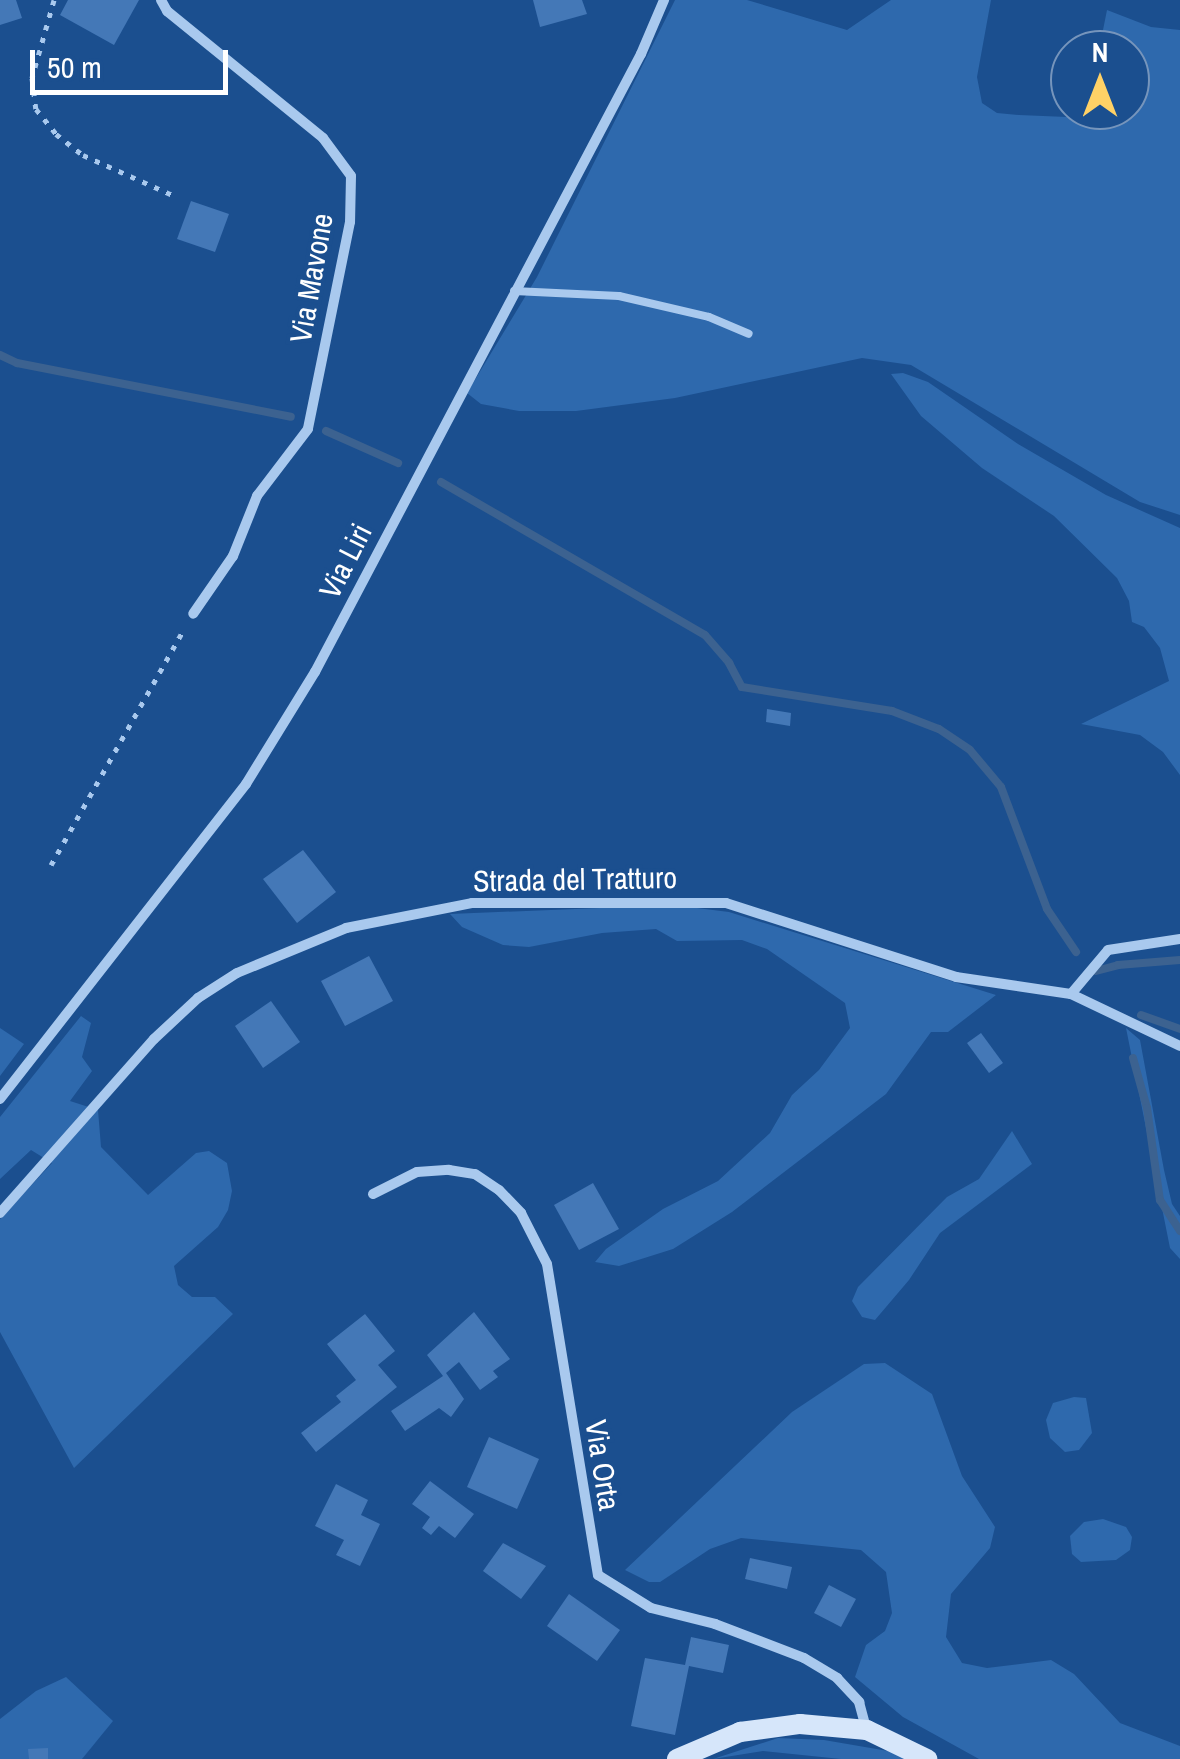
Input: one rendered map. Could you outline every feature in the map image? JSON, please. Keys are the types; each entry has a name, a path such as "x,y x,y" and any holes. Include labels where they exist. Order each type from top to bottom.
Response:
{"main road":[{"path":"678,1759 716,1740 762,1728 800,1724 866,1730 927,1759"}],"street":[{"name":"Via Mavone","path":"161,0 167,11 322,138 352,176 350,222 308,428 257,496 233,556 193,614"},
{"name":"Via Liri","path":"0,1099 246,784 316,672 641,54 664,0"},
{"name":"Strada del Tratturo","path":"0,1213 154,1039 198,998 237,972 346,928 472,904 726,904 956,976 1071,994 1180,1046"},
{"path":"1071,994 1108,950 1180,939"},
{"name":"Via Orta","path":"373,1194 417,1172 449,1170 475,1174 521,1213 547,1264 598,1575 651,1608 715,1624 804,1658 837,1678 859,1702 866,1730"}],"lane":[{"path":"514,291 619,296 709,318 749,334"}],"path":[{"path":"54,0 32,78 36,109 56,134 83,154 178,196"},
{"path":"51,865 193,614"}],"shaded area":[{"path":"675,0 747,0 847,30 891,0 991,0 977,77 982,103 997,113 1050,116 1050,130 1150,130 1150,30 1103,30 1107,10 1151,27 1180,30 1180,515 1140,502 911,365 862,358 675,398 576,411 519,411 481,404 467,393 537,277"},
{"path":"903,373 928,382 1018,444 1106,495 1180,528 1180,775 1163,752 1140,735 1081,724 1169,681 1160,648 1144,627 1132,622 1129,601 1117,578 1054,516 982,468 921,416 891,374"},
{"path":"673,905 729,912 996,995 948,1032 931,1032 886,1094 732,1212 673,1249 619,1266 595,1262 606,1249 663,1209 718,1181 770,1133 792,1095 819,1070 850,1028 845,1003 767,949 742,940 677,941 656,929 602,933 529,947 503,945 462,927 450,914"},
{"path":"81,1016 91,1023 82,1057 92,1071 70,1101 98,1110 101,1147 148,1195 196,1153 209,1151 227,1163 232,1191 228,1210 218,1227 174,1266 178,1285 192,1297 215,1297 233,1314 74,1468 0,1332 0,1219 52,1163 31,1150 0,1179 0,1117"},
{"path":"0,1028 24,1044 0,1076"},
{"path":"1126,1028 1140,1040 1164,1170 1172,1204 1180,1216 1180,1259 1170,1248"},
{"path":"1012,1131 1032,1164 940,1233 909,1280 875,1320 862,1317 852,1301 858,1287 947,1197 979,1179"},
{"path":"885,1363 932,1394 962,1476 995,1527 990,1548 951,1594 946,1637 962,1663 987,1668 1051,1660 1074,1674 1120,1723 1180,1746 1180,1759 979,1759 903,1717 855,1677 866,1645 885,1631 892,1613 886,1572 861,1550 741,1538 710,1549 660,1582 649,1582 625,1570 792,1412 864,1364"},
{"path":"1086,1398 1092,1433 1079,1450 1065,1452 1050,1438 1046,1420 1053,1403"},
{"path":"1103,1519 1126,1527 1132,1537 1130,1550 1116,1560 1081,1562 1072,1554 1070,1536 1084,1522"},
{"path":"66,1677 113,1721 82,1759 0,1759 0,1719 36,1691"},
{"path":"778,1738 824,1740 894,1752 906,1759 841,1759 763,1751 713,1759"}],"building":[{"path":"0,0 16,0 22,18 0,25"},
{"path":"68,0 139,0 114,45 60,15"},
{"path":"533,0 582,0 587,14 540,27"},
{"path":"191,201 229,214 215,252 177,239"},
{"path":"767,709 791,713 790,726 766,722"},
{"path":"303,850 336,892 297,923 263,879"},
{"path":"369,956 393,1001 345,1026 321,981"},
{"path":"271,1001 300,1042 263,1068 235,1026"},
{"path":"981,1033 1003,1063 989,1073 967,1043"},
{"path":"593,1183 619,1229 579,1250 554,1205"},
{"path":"474,1312 510,1359 493,1371 498,1377 480,1390 459,1362 446,1373 464,1399 451,1417 439,1408 405,1431 391,1411 443,1376 427,1355"},
{"path":"365,1314 395,1351 378,1365 397,1387 316,1452 301,1433 341,1402 336,1396 356,1380 327,1344"},
{"path":"489,1437 539,1459 517,1509 467,1487"},
{"path":"430,1481 474,1514 455,1538 439,1526 431,1535 422,1528 430,1517 412,1504"},
{"path":"336,1484 368,1500 361,1515 380,1524 360,1566 336,1555 344,1540 315,1526"},
{"path":"503,1543 546,1566 521,1599 483,1571"},
{"path":"750,1558 792,1567 787,1589 745,1579"},
{"path":"829,1585 856,1599 841,1627 814,1613"},
{"path":"569,1594 620,1630 597,1661 547,1626"},
{"path":"691,1637 729,1645 723,1673 689,1666 675,1735 631,1726 645,1658 685,1665"},
{"path":"48,1748 48,1759 29,1759 28,1749"}],"waterway":[{"path":"0,355 17,363 291,417"},
{"path":"326,431 398,463"},
{"path":"441,482 705,635 729,663 742,687 892,711 939,729 970,750 1001,787 1047,909 1076,952"},
{"path":"1096,971 1118,965 1180,960"},
{"path":"1141,1015 1180,1029"},
{"path":"1133,1058 1147,1108 1160,1200 1180,1231"}]}
